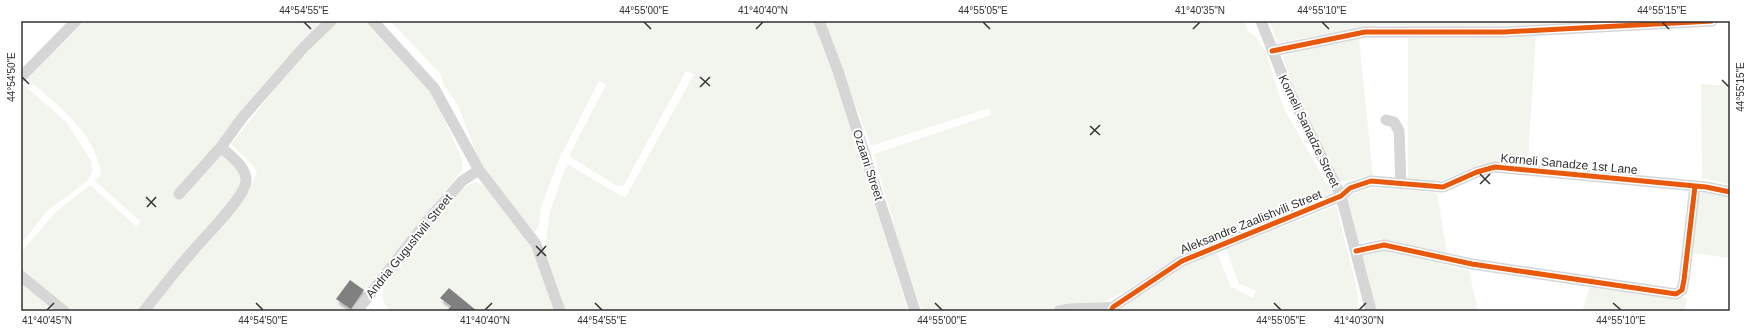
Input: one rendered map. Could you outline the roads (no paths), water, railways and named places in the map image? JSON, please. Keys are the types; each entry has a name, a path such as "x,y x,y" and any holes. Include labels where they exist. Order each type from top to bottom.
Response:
{"street":[{"path":"21,76 76,21"},
{"path":"179,194 221,147 242,118 304,47 331,21"},
{"path":"373,21 434,88 479,170 536,244 560,311"},
{"name":"Ozaani Street","path":"819,21 838,71 915,311"},
{"name":"Korneli Sanadze Street","path":"1261,21 1287,87 1341,196 1371,311"},
{"path":"1272,51 1365,32 1504,32 1613,24 1712,21"},
{"path":"1386,120 1394,122 1399,131 1401,184"},
{"path":"144,311 193,250 222,218 244,189 246,182 243,168 221,147"},
{"name":"Korneli Sanadze 1st Lane","path":"1341,196 1350,188 1371,182 1443,187 1478,172 1495,167 1695,186 1730,192"},
{"name":"Andria Gugushvili Street","path":"357,311 428,220 462,180 479,170"},
{"path":"1356,251 1384,245 1472,264 1676,294 1682,290 1684,280 1695,186"},
{"name":"Aleksandre Zaalishvili Street","path":"1112,309 1182,261 1341,196"},
{"path":"21,276 64,311"},
{"path":"1059,311 1070,308 1112,309"}]}
